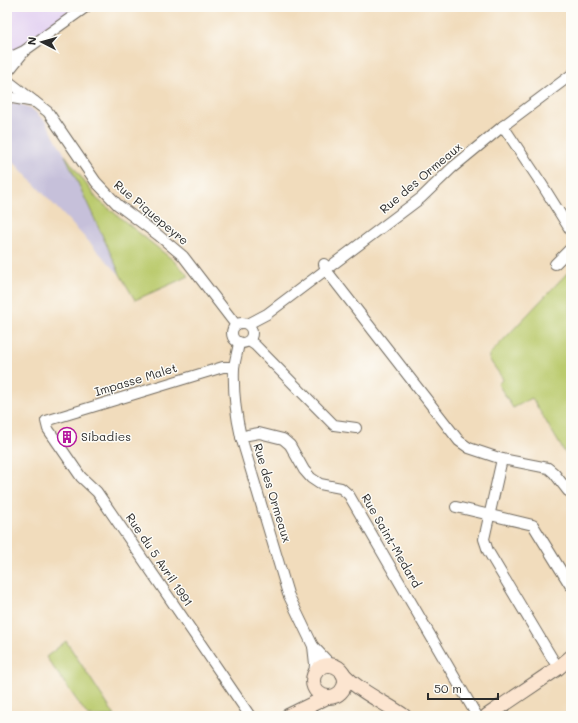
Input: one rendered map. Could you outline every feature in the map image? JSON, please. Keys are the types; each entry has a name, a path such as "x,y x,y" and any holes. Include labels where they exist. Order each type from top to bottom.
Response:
{"main road":[{"path":"487,716 558,668 571,657"},
{"path":"294,713 306,701 313,680 320,668 330,665 340,670 354,685 391,706 404,716"},
{"path":"294,713 333,696 344,685 343,674"},
{"path":"313,680 318,693 333,696 360,698 392,716"},
{"path":"476,714 508,701"}],"street":[{"path":"7,59 24,51 86,7"},
{"path":"7,80 24,51"},
{"name":"Rue des Ormeaux","path":"247,339 234,340 232,329 236,324 242,322 248,324 267,314 325,267 421,198 452,168 503,126 571,75"},
{"name":"Rue Piquepeyre","path":"7,80 48,112 96,182 118,205 158,235 182,256 236,324"},
{"path":"7,97 37,102"},
{"path":"503,126 571,231"},
{"path":"555,264 571,248"},
{"path":"325,267 459,441 469,448 502,459 548,468 554,473 568,491 571,492"},
{"name":"Rue des Ormeaux","path":"267,314 247,339 234,367 238,421 241,437 288,594 313,646 330,665"},
{"path":"248,324 252,329 247,339 255,345 334,425 356,428"},
{"name":"Impasse Malet","path":"46,421 223,367 234,367"},
{"name":"Rue du 5 Avril 1991","path":"46,421 48,429 81,477 97,492 250,716"},
{"name":"Rue Saint-Medard","path":"241,437 248,434 259,433 283,439 290,445 304,470 311,478 320,484 341,488 349,495 476,714"},
{"path":"502,459 484,539 488,551 558,668"},
{"path":"456,507 533,525 570,585"},
{"name":"Rue des Ormeaux","path":"313,646 315,664 313,680"}],"shaded area":[{"path":"7,7 77,7 11,54 7,55"},
{"path":"7,103 17,103 31,108 46,122 65,155 121,276 7,155"}],"green space":[{"path":"65,155 97,199 174,261 189,276 135,300 121,276"},
{"path":"571,269 571,450 565,453 532,398 513,408 498,384 503,379 489,359 489,355"},
{"path":"66,641 115,716 88,716 46,657"}],"place":[{"name":"Sibadies","path":"67,437"}]}
